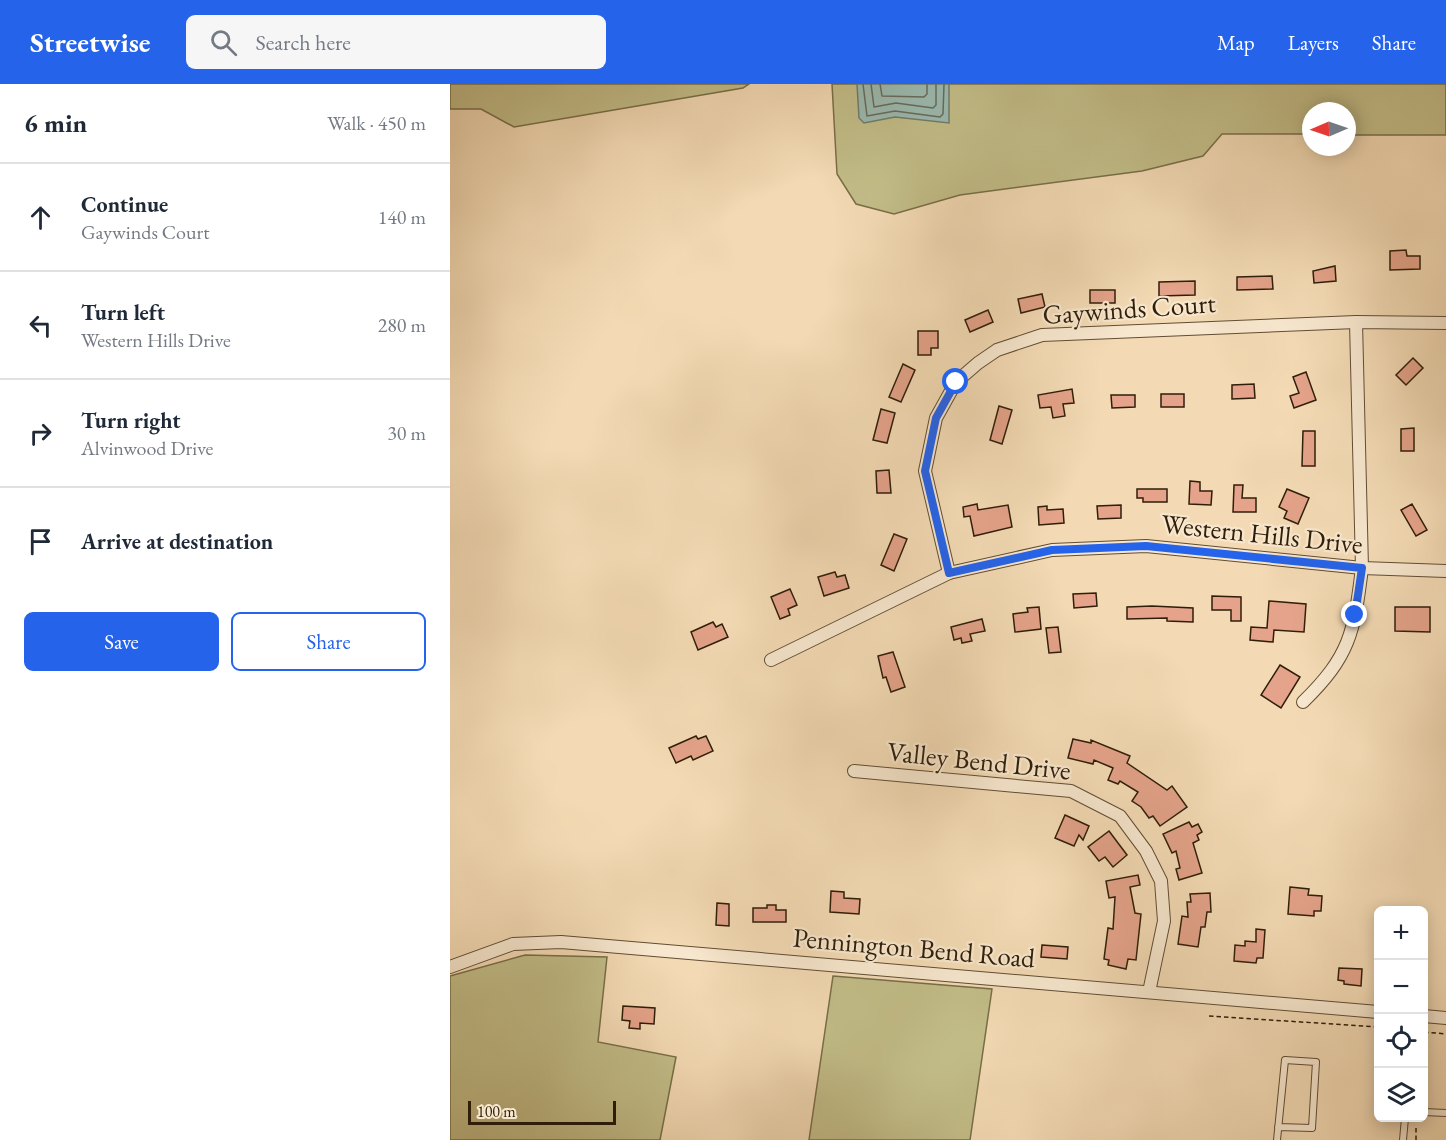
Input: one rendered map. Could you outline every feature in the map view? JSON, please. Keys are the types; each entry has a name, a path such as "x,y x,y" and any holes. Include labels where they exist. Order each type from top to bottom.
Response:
{"street":[{"name":"Gaywinds Court","path":"949,573 925,471 930,439 936,418 956,382 997,350 1042,335 1356,322 1446,323"},
{"path":"1304,702 1342,658 1352,630 1362,568 1356,322"},
{"name":"Western Hills Drive","path":"771,660 949,573 1052,550 1146,546 1362,568 1446,572"},
{"name":"Valley Bend Drive","path":"854,771 1071,791 1120,816 1146,851 1161,881 1164,921 1149,992"},
{"name":"Pennington Bend Road","path":"453,964 513,944 561,942 1374,1012"},
{"path":"1428,1016 1446,1018"}],"lane":[{"path":"1277,1140 1278,1127 1285,1060 1316,1062 1312,1128 1278,1127"},
{"path":"1428,1112 1446,1113"},
{"path":"1403,1140 1405,1122"}],"path":[{"path":"1209,1016 1374,1027"},
{"path":"1428,1032 1446,1034"},
{"path":"1416,1128 1416,1140"}],"shaded area":[{"path":"450,84 749,84 743,88 514,127 481,109 450,109"},
{"path":"832,84 1446,84 1446,135 1356,135 1356,102 1302,102 1302,134 1222,134 1203,156 1142,171 960,195 894,214 856,204 837,174"},
{"path":"525,955 607,957 598,1042 676,1057 660,1140 450,1140 450,976"},
{"path":"833,976 992,989 970,1140 809,1140"}],"water":[{"path":"857,84 949,84 949,123 895,117 864,123 859,118"}],"building":[{"path":"1406,250 1407,256 1420,256 1420,269 1390,270 1390,251"},
{"path":"1335,266 1336,281 1314,283 1313,271"},
{"path":"1272,276 1273,289 1237,290 1237,277"},
{"path":"1195,281 1195,295 1159,296 1159,282"},
{"path":"1090,290 1115,290 1115,303 1090,303"},
{"path":"1042,294 1045,307 1021,313 1018,299"},
{"path":"988,310 993,322 970,332 965,320"},
{"path":"918,331 938,331 938,348 931,348 931,355 918,355"},
{"path":"1413,358 1423,368 1406,385 1396,375"},
{"path":"903,364 915,370 901,402 889,397"},
{"path":"1306,372 1316,400 1294,408 1290,396 1299,393 1293,377"},
{"path":"1254,384 1255,398 1232,399 1232,385"},
{"path":"1072,389 1074,403 1063,404 1065,416 1053,418 1051,407 1040,408 1038,395"},
{"path":"1161,394 1184,394 1184,407 1161,407"},
{"path":"1111,395 1135,395 1135,407 1112,408"},
{"path":"999,406 1012,410 1002,444 990,440"},
{"path":"881,409 895,413 887,443 873,440"},
{"path":"1414,428 1414,451 1401,451 1401,429"},
{"path":"1303,431 1315,431 1315,466 1302,466"},
{"path":"889,470 891,493 877,493 876,471"},
{"path":"1190,481 1200,482 1200,491 1212,491 1211,505 1189,504"},
{"path":"1234,485 1243,485 1242,498 1256,498 1256,512 1233,512"},
{"path":"1137,489 1167,489 1167,502 1143,502 1143,498 1137,498"},
{"path":"1287,489 1309,498 1298,524 1284,518 1287,511 1279,507"},
{"path":"977,504 978,510 1008,505 1012,527 974,536 970,516 964,517 963,507"},
{"path":"1412,504 1427,530 1416,536 1401,510"},
{"path":"1121,505 1121,518 1098,519 1097,506"},
{"path":"1047,506 1047,510 1063,509 1064,523 1039,525 1038,507"},
{"path":"894,534 907,539 894,571 881,565"},
{"path":"835,572 837,577 845,575 849,588 824,596 818,577"},
{"path":"790,589 797,605 788,609 790,615 780,619 771,597"},
{"path":"1096,593 1097,606 1074,608 1073,594"},
{"path":"1212,596 1241,597 1241,621 1231,621 1231,610 1212,610"},
{"path":"1269,601 1306,604 1304,632 1274,630 1273,642 1250,640 1251,627 1267,628"},
{"path":"1039,607 1041,629 1015,632 1013,614 1028,612 1027,608"},
{"path":"1127,607 1193,608 1193,622 1167,621 1167,618 1127,619"},
{"path":"1395,607 1430,607 1430,632 1395,631"},
{"path":"982,619 985,631 970,634 972,641 962,643 961,638 954,640 951,627"},
{"path":"713,622 716,627 722,624 728,637 698,650 691,632"},
{"path":"1058,627 1061,652 1049,653 1046,628"},
{"path":"893,652 905,687 891,692 886,677 883,678 878,656"},
{"path":"1280,665 1300,677 1281,708 1261,695"},
{"path":"696,736 698,739 706,736 713,751 693,760 691,756 676,763 669,748"},
{"path":"1073,739 1091,743 1091,740 1130,756 1127,763 1167,790 1172,786 1187,807 1160,826 1153,816 1149,818 1141,807 1132,801 1138,792 1120,781 1118,784 1108,780 1113,768 1094,760 1093,764 1068,758"},
{"path":"1065,815 1089,826 1083,840 1079,835 1074,846 1055,838"},
{"path":"1189,822 1192,827 1198,824 1202,832 1197,835 1199,840 1193,843 1202,873 1179,880 1176,869 1180,868 1176,851 1172,853 1163,834"},
{"path":"1109,831 1127,855 1113,867 1105,857 1099,861 1088,847"},
{"path":"1138,875 1140,885 1130,887 1135,913 1141,914 1136,960 1128,959 1126,969 1108,965 1109,960 1104,959 1108,928 1113,929 1115,897 1109,898 1106,881"},
{"path":"1290,887 1309,889 1308,895 1322,896 1321,911 1314,911 1314,916 1288,914"},
{"path":"831,891 844,892 844,898 860,899 859,914 830,912"},
{"path":"1210,893 1211,912 1207,912 1205,927 1201,927 1198,947 1178,944 1182,916 1188,917 1187,902 1191,902 1190,894"},
{"path":"717,903 729,904 729,926 716,925"},
{"path":"767,905 776,905 776,910 786,910 786,922 753,922 753,908 767,908"},
{"path":"1256,929 1265,930 1263,958 1257,958 1256,963 1234,961 1235,945 1245,946 1245,941 1256,942"},
{"path":"1042,945 1068,947 1067,959 1041,957"},
{"path":"1339,968 1362,969 1361,986 1344,984 1344,981 1338,980"},
{"path":"623,1006 655,1008 654,1024 640,1023 640,1029 629,1028 630,1021 622,1020"}],"route":[{"path":"956,382 936,418 925,471 949,573 1052,550 1146,546 1362,568 1355,615"}]}
